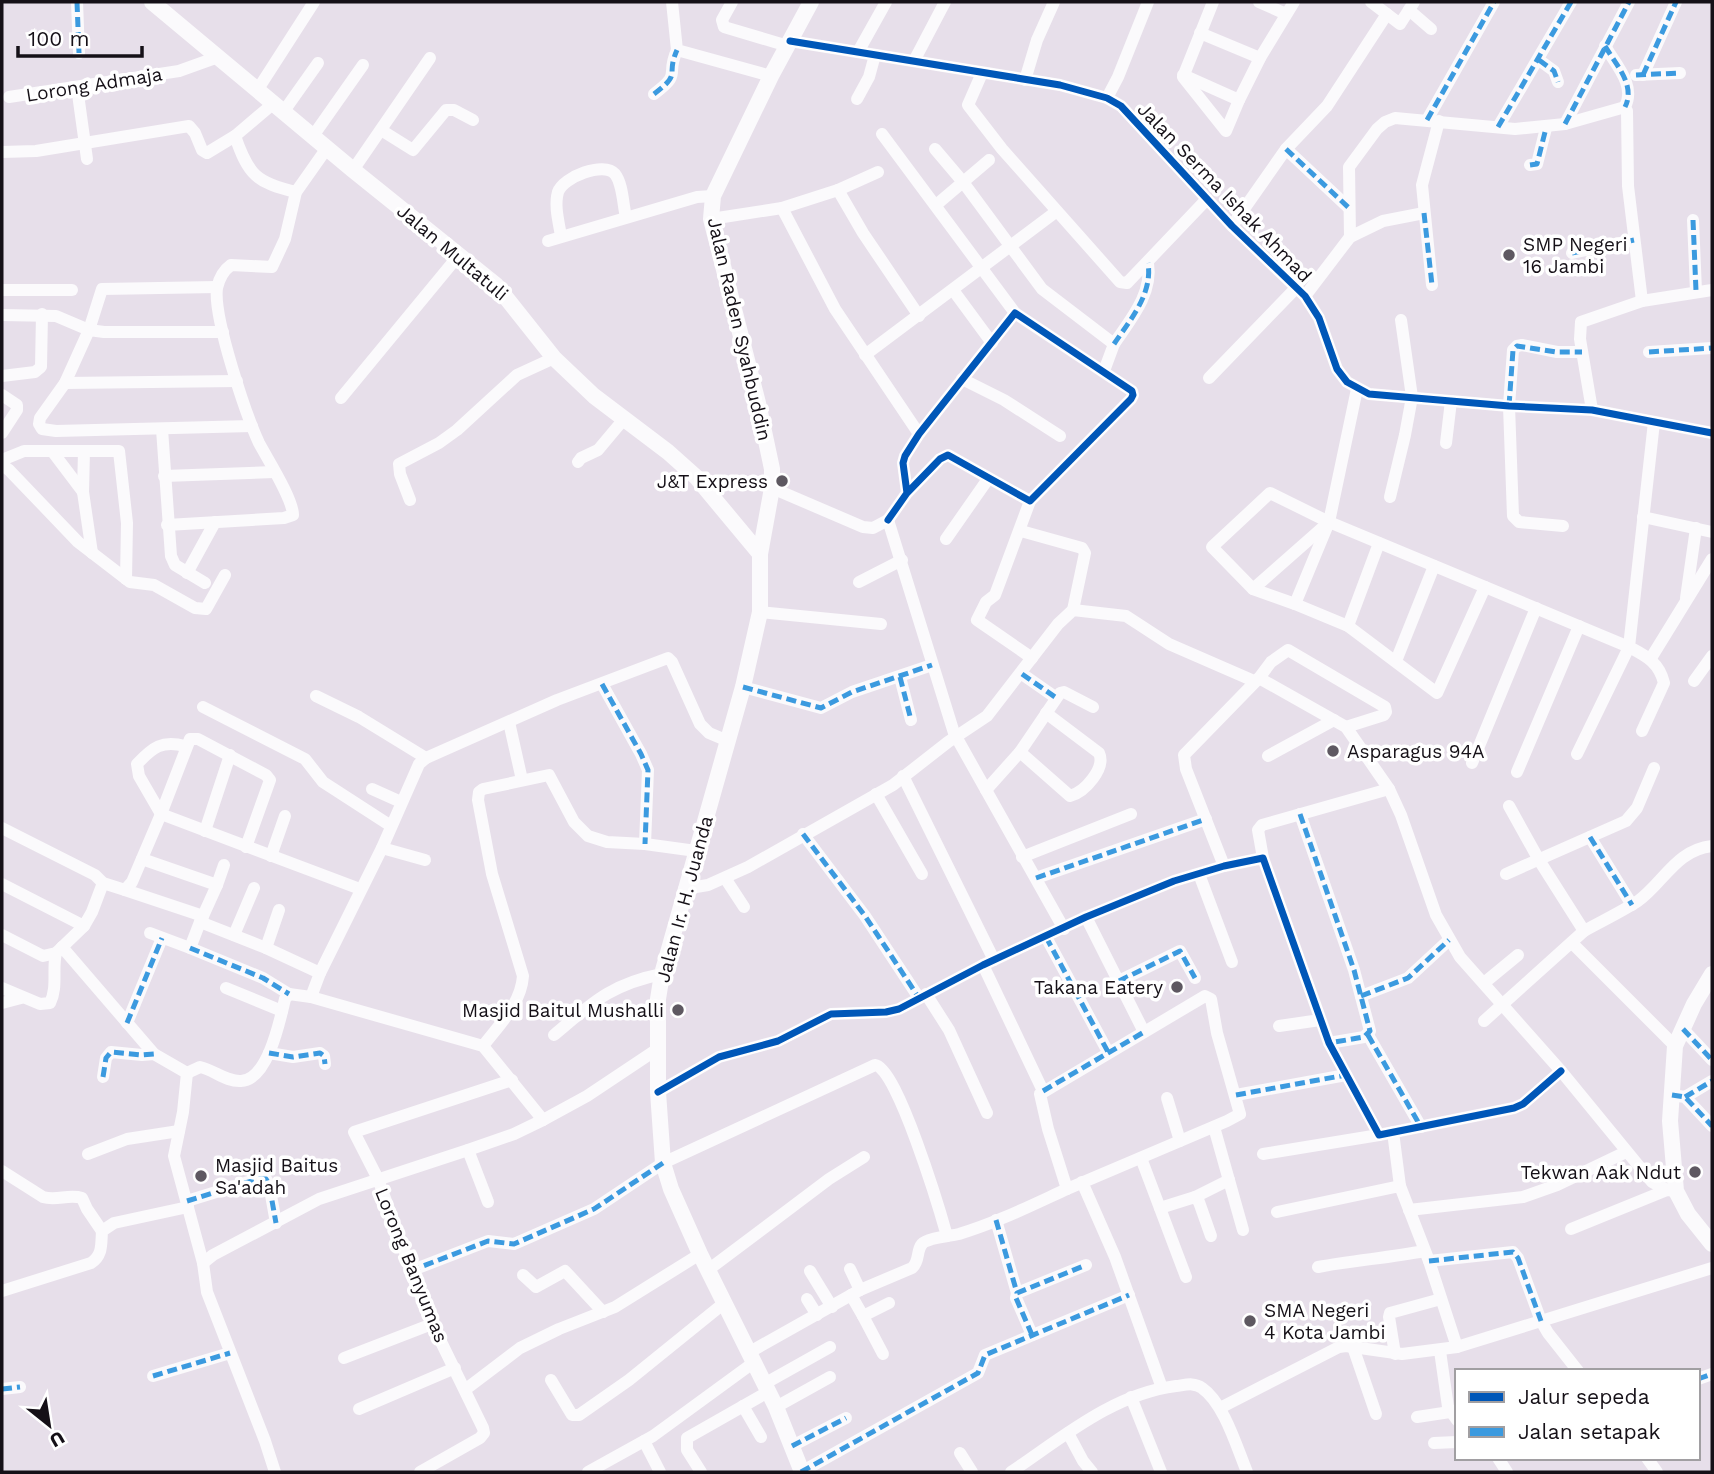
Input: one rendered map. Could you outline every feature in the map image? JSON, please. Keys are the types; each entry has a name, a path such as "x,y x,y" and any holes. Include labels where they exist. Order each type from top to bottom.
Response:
{"main road":[{"name":"Jalan Multatuli","path":"152,2 504,294 554,358 594,396 668,452 696,477 760,554"},
{"name":"Jalan Raden Syahbuddin","path":"760,554 772,488 772,469 711,219 713,196 771,76 811,2"},
{"name":"Jalan Ir. H. Juanda","path":"760,554 760,612 743,687 662,974 658,999 658,1092 661,1153 671,1189 723,1304 775,1407 801,1472"},
{"path":"1712,974 1675,1046 1679,1096 1670,1121 1671,1190 1712,1244"}],"street":[{"path":"77,2 79,53"},
{"path":"258,89 314,2"},
{"path":"654,94 674,76 672,62 677,50 672,2"},
{"name":"Jalan Serma Ishak Ahmad","path":"732,2 722,20 724,27 789,44 858,52 1060,85 1107,98 1121,106 1232,226 1300,292 1319,318 1337,369 1347,382 1357,389"},
{"path":"858,52 886,2"},
{"path":"914,61 945,2"},
{"path":"1026,80 1037,40 1054,2"},
{"path":"1107,98 1147,2"},
{"path":"1213,2 1183,75 1226,131 1260,58 1294,2"},
{"path":"1259,2 1286,14"},
{"path":"1371,2 1400,24 1411,6 1431,29"},
{"path":"1432,285 1422,180 1434,120 1494,2"},
{"path":"1498,127 1571,2"},
{"path":"1565,124 1629,2"},
{"path":"1643,75 1676,2"},
{"path":"1232,226 1286,149 1327,106 1387,14"},
{"path":"1200,33 1260,58"},
{"path":"1605,47 1626,76 1628,186 1642,301"},
{"path":"677,50 771,76"},
{"path":"857,99 876,55"},
{"name":"Lorong Admaja","path":"9,97 178,71 218,57"},
{"path":"353,170 430,58"},
{"path":"1539,60 1554,71 1558,82"},
{"path":"2,152 36,151 86,141 189,127 202,150 207,153 279,107 318,63"},
{"path":"313,136 363,65"},
{"path":"982,72 968,105 1002,149 1120,282 1127,283 1148,263 1207,199"},
{"path":"1626,76 1680,73"},
{"path":"1183,75 1239,100"},
{"path":"77,87 87,159"},
{"path":"1350,237 1349,167 1385,122 1395,118 1515,129 1546,128 1625,107"},
{"path":"381,130 414,150 446,110 454,110 473,120"},
{"path":"1530,165 1537,164 1546,128"},
{"path":"882,134 1015,313 1132,391 1133,397 1030,502 995,595 986,602 976,620 1032,658"},
{"path":"235,136 253,175 276,188 296,192"},
{"path":"167,525 284,518 293,515 252,426 237,381 223,332 217,287 224,271 231,265 272,267 285,239 296,192 327,148"},
{"path":"935,149 963,182 1042,289 1114,344"},
{"path":"1286,149 1349,208"},
{"path":"936,205 989,160"},
{"path":"562,236 557,214 558,193 565,182 582,173 607,170 614,173 618,178 626,217"},
{"path":"711,219 782,208 838,190 878,172"},
{"path":"838,190 863,233 919,316"},
{"path":"548,241 697,197 713,196"},
{"path":"782,208 829,299 919,434"},
{"path":"1209,379 1300,292 1350,237 1383,220 1424,213"},
{"path":"865,355 1053,214"},
{"path":"1693,220 1696,291"},
{"path":"1572,253 1634,240"},
{"path":"341,398 459,255"},
{"path":"1104,371 1114,344 1142,301 1149,277 1148,263"},
{"path":"217,287 102,289 89,330 65,383 40,418 39,424 43,429 56,431 252,426"},
{"path":"2,290 72,290"},
{"path":"953,290 992,343"},
{"path":"1592,410 1582,352 1581,322 1642,301 1712,290"},
{"path":"907,493 903,463 919,434 1015,313"},
{"path":"2,315 42,314 67,319 89,330 104,332 223,332"},
{"path":"2,376 35,372 41,367 42,314"},
{"path":"1390,497 1412,397 1401,320"},
{"path":"1563,526 1519,522 1513,516 1509,407 1513,350 1517,346 1557,352 1582,352"},
{"path":"1649,352 1712,348"},
{"path":"410,500 399,464 439,443 457,430 517,375 554,358"},
{"path":"962,379 1004,400 1060,436"},
{"path":"65,383 237,381"},
{"path":"1295,604 1329,522 1357,389 1369,394 1509,407 1592,410 1712,433"},
{"path":"2,395 17,405 17,410 2,433"},
{"path":"1446,443 1451,401"},
{"path":"578,462 598,450 624,419"},
{"path":"1577,754 1629,647 1654,422"},
{"path":"162,429 167,525 172,561 205,583"},
{"path":"2,460 24,451 119,451 127,523 126,579"},
{"path":"52,451 83,492"},
{"path":"84,451 83,492 92,553"},
{"path":"772,488 863,527 873,528 888,520 907,493 948,455 1030,502"},
{"path":"2,465 78,542 130,582 154,585 201,609 208,607 225,575"},
{"path":"164,476 274,472"},
{"path":"946,539 988,478"},
{"path":"1485,587 1437,693 1348,626 1252,589 1212,547 1270,493 1329,522 1434,566 1485,587 1536,608 1629,647 1651,658 1664,683 1642,731"},
{"path":"1643,517 1712,532"},
{"path":"888,520 956,737 1064,929"},
{"path":"187,573 215,522"},
{"path":"1252,589 1329,522"},
{"path":"1686,602 1696,528"},
{"path":"684,889 695,889 725,878 876,794 988,716 1058,624 1073,610 1084,553 1082,548 1021,531"},
{"path":"1348,626 1379,543"},
{"path":"1651,658 1712,559"},
{"path":"859,582 902,560"},
{"path":"1396,661 1434,566"},
{"path":"1472,763 1536,608"},
{"path":"1073,610 1126,616 1169,645 1256,680 1346,727 1389,789 1401,815 1436,915 1467,966 1561,1071 1652,1182 1671,1190"},
{"path":"760,612 881,624"},
{"path":"1517,772 1579,626"},
{"path":"1223,866 1186,769 1184,754 1271,662 1288,650 1383,705 1386,710 1384,715 1346,727"},
{"path":"1694,681 1712,656"},
{"path":"311,997 419,764 426,758 557,700 668,658 699,724 709,733 728,741"},
{"path":"743,687 821,708 852,692 932,665"},
{"path":"1022,674 1055,697"},
{"path":"901,677 911,720"},
{"path":"602,684 648,770 645,844"},
{"path":"986,790 1020,752 1055,697 1064,692 1093,707"},
{"path":"316,696 359,717 426,758"},
{"path":"203,707 305,759 323,782 391,826"},
{"path":"1020,752 1070,796 1082,790 1100,766 1099,753 1046,713"},
{"path":"1268,756 1334,720"},
{"path":"509,722 522,780"},
{"path":"125,890 132,882 162,814 190,738 230,755 266,775 270,780 246,847"},
{"path":"185,746 164,743 137,764 139,776 162,814 360,888"},
{"path":"205,831 230,755"},
{"path":"1506,874 1626,821 1632,816 1654,768"},
{"path":"483,1046 513,1007 523,988 523,976 492,874 478,800 483,789 549,775 574,822 588,836 607,842 696,851"},
{"path":"902,776 989,963 1043,1091"},
{"path":"372,789 401,802"},
{"path":"1378,1135 1320,1020 1263,858 1258,830 1300,814 1389,789"},
{"path":"876,794 922,874"},
{"path":"1509,806 1584,931"},
{"path":"1023,857 1131,814"},
{"path":"1300,814 1354,971 1370,1031 1368,1035 1421,1127"},
{"path":"271,856 285,816"},
{"path":"1036,878 1206,819"},
{"path":"2,828 95,875 103,883 201,919 320,973"},
{"path":"803,834 949,1030 987,1113"},
{"path":"1590,837 1632,905"},
{"path":"1484,1021 1584,931 1632,905 1652,890 1679,860 1690,852 1712,846"},
{"path":"382,848 425,860"},
{"path":"658,1092 719,1058 778,1041 831,1014 892,1011 1086,918 1174,881 1223,866 1263,858"},
{"path":"142,859 217,885"},
{"path":"190,948 225,865"},
{"path":"1199,874 1233,962"},
{"path":"725,878 744,907"},
{"path":"2,988 40,1004 50,1003 54,992 53,963 59,950 84,926 103,883"},
{"path":"2,884 84,926"},
{"path":"234,935 254,888"},
{"path":"267,948 279,911"},
{"path":"1086,918 1144,1031"},
{"path":"2,935 43,956 59,950"},
{"path":"127,1023 156,936 263,978 289,994 311,997 483,1046 543,1120"},
{"path":"1046,937 1108,1052"},
{"path":"1361,996 1408,978 1449,940"},
{"path":"1573,943 1675,1046"},
{"path":"59,950 154,1054 187,1073"},
{"path":"1119,981 1180,951 1195,978"},
{"path":"1484,983 1518,956"},
{"path":"554,1035 591,1004 616,988 636,979 662,974"},
{"path":"226,988 282,1011"},
{"path":"187,1073 200,1067 229,1079 243,1081 258,1072 269,1053 285,999 289,994"},
{"path":"588,1472 644,1441 750,1358 817,1315 855,1293 912,1268 917,1263 923,1243 996,1220 1240,1114 1207,996 1040,1094 1067,1189"},
{"path":"2,1003 21,998"},
{"path":"1279,1026 1320,1020"},
{"path":"1683,1029 1712,1060"},
{"path":"1329,1042 1368,1035"},
{"path":"204,1263 213,1255 318,1199 467,1150 543,1120 587,1096 659,1048"},
{"path":"103,1077 106,1058 111,1052 154,1054"},
{"path":"269,1053 293,1057 320,1053 324,1056 325,1064"},
{"path":"410,1271 488,1241 514,1244 594,1209 663,1163 869,1067 879,1065 889,1078 912,1129 947,1236"},
{"path":"1263,1154 1514,1108 1523,1104 1561,1071"},
{"path":"187,1073 174,1156 204,1263 207,1292 275,1472"},
{"path":"1236,1095 1346,1075"},
{"name":"Lorong Banyumas","path":"420,1472 480,1438 484,1433 466,1389 432,1324 410,1271 378,1179 354,1132 512,1080"},
{"path":"1712,1081 1679,1096 1712,1126"},
{"path":"1167,1098 1180,1141"},
{"path":"1214,1127 1242,1230"},
{"path":"88,1154 127,1139 179,1131"},
{"path":"1393,1132 1400,1186 1457,1347"},
{"path":"467,1150 488,1202"},
{"path":"1409,1210 1523,1197 1557,1185 1626,1152"},
{"path":"708,1270 829,1179 864,1157"},
{"path":"1141,1157 1186,1277"},
{"path":"2,1171 43,1197 82,1198 102,1231 101,1252 91,1263 2,1291"},
{"path":"102,1231 114,1223 188,1204 263,1179 269,1184 276,1223"},
{"path":"1160,1208 1195,1197 1228,1181"},
{"path":"1082,1182 1129,1295 1162,1388"},
{"path":"1277,1212 1400,1186"},
{"path":"1571,1229 1671,1190"},
{"path":"1195,1197 1211,1236"},
{"path":"996,1220 1017,1293 1016,1298 1032,1335"},
{"path":"1318,1267 1356,1259 1513,1252 1518,1258 1541,1321 1576,1369"},
{"path":"466,1389 520,1348 630,1298 700,1254"},
{"path":"1017,1293 1086,1265"},
{"path":"1220,1408 1330,1351 1346,1346 1395,1354 1440,1351 1712,1268"},
{"path":"850,1269 863,1316 883,1354"},
{"path":"810,1271 832,1307"},
{"path":"523,1275 536,1287 560,1272 568,1272 603,1312"},
{"path":"801,1472 978,1373 985,1355 1129,1295"},
{"path":"1395,1354 1390,1313 1441,1298"},
{"path":"807,1299 817,1315"},
{"path":"863,1316 889,1303"},
{"path":"551,1380 572,1415 579,1415 629,1380 723,1304"},
{"path":"344,1358 432,1324"},
{"path":"701,1472 687,1450 687,1438 743,1406 830,1347"},
{"path":"1353,1347 1376,1414"},
{"path":"1417,1417 1453,1416 1440,1351"},
{"path":"153,1376 230,1353"},
{"path":"359,1409 455,1368"},
{"path":"775,1407 831,1377"},
{"path":"1012,1472 1099,1413 1131,1397 1162,1388 1193,1384 1208,1393 1220,1408 1247,1472"},
{"path":"2,1389 20,1387"},
{"path":"1131,1397 1161,1472"},
{"path":"743,1406 761,1437"},
{"path":"792,1446 846,1418"},
{"path":"1068,1433 1092,1472"},
{"path":"644,1441 660,1472"},
{"path":"1434,1443 1455,1442"},
{"path":"960,1453 972,1472"}],"marked path":[{"path":"77,2 79,53"},
{"path":"1427,120 1494,2"},
{"path":"1498,127 1571,2"},
{"path":"1565,124 1629,2"},
{"path":"1643,75 1676,2"},
{"path":"1605,46 1626,83 1628,99 1625,107"},
{"path":"654,94 671,78 677,50"},
{"path":"1539,60 1554,71 1558,82"},
{"path":"1636,75 1680,73"},
{"path":"1530,165 1537,164 1546,128"},
{"path":"1286,149 1349,208"},
{"path":"1424,213 1432,285"},
{"path":"1693,220 1696,291"},
{"path":"1572,253 1634,240"},
{"path":"1114,344 1144,296 1149,274 1148,263"},
{"path":"1509,406 1513,350 1517,346 1557,352 1582,352"},
{"path":"1649,352 1712,348"},
{"path":"743,687 821,708 852,692 932,665"},
{"path":"1022,674 1055,697"},
{"path":"900,677 911,720"},
{"path":"602,684 648,770 645,844"},
{"path":"1300,814 1354,970 1370,1031 1364,1037 1329,1043"},
{"path":"1036,878 1206,819"},
{"path":"803,834 865,916 919,998"},
{"path":"1590,837 1632,905"},
{"path":"1046,937 1108,1052"},
{"path":"127,1023 162,938"},
{"path":"1361,996 1408,978 1449,940"},
{"path":"190,948 263,978 289,994"},
{"path":"1119,981 1180,951 1195,978"},
{"path":"1683,1029 1712,1060"},
{"path":"1043,1091 1144,1032"},
{"path":"1368,1035 1421,1127"},
{"path":"103,1077 106,1058 111,1052 154,1054"},
{"path":"269,1053 293,1057 320,1053 324,1056 325,1064"},
{"path":"1236,1095 1346,1075"},
{"path":"1685,1097 1712,1081"},
{"path":"1672,1095 1685,1097 1712,1126"},
{"path":"410,1271 488,1241 514,1244 594,1209 663,1163"},
{"path":"187,1201 258,1179 266,1179 276,1223"},
{"path":"996,1220 1017,1293"},
{"path":"1429,1261 1513,1252 1518,1258 1541,1321"},
{"path":"1032,1335 1016,1298 1017,1293 1086,1265"},
{"path":"801,1472 978,1373 985,1355 1129,1295"},
{"path":"153,1376 230,1353"},
{"path":"1700,1378 1712,1374"},
{"path":"2,1389 20,1387"},
{"path":"792,1446 846,1418"}],"cycle path":[{"path":"790,41 1060,85 1107,98 1121,106 1232,226 1305,296 1319,318 1337,369 1347,382 1369,394 1592,410 1712,433"},
{"path":"888,520 907,493 903,463 905,456 919,434 1015,313 1132,391 1131,399 1030,501 948,455 940,459 907,493"},
{"path":"658,1092 719,1057 778,1041 831,1014 899,1009 983,965 1086,917 1174,881 1263,858 1329,1043 1379,1135 1514,1108 1523,1104 1561,1071"}],"place":[{"name":"SMP Negeri 16 Jambi","path":"1509,255"},
{"name":"J&T Express","path":"782,481"},
{"name":"Asparagus 94A","path":"1333,751"},
{"name":"Takana Eatery","path":"1177,987"},
{"name":"Masjid Baitul Mushalli","path":"678,1010"},
{"name":"Tekwan Aak Ndut","path":"1695,1172"},
{"name":"Masjid Baitus Sa'adah","path":"201,1176"},
{"name":"SMA Negeri 4 Kota Jambi","path":"1250,1321"}]}
